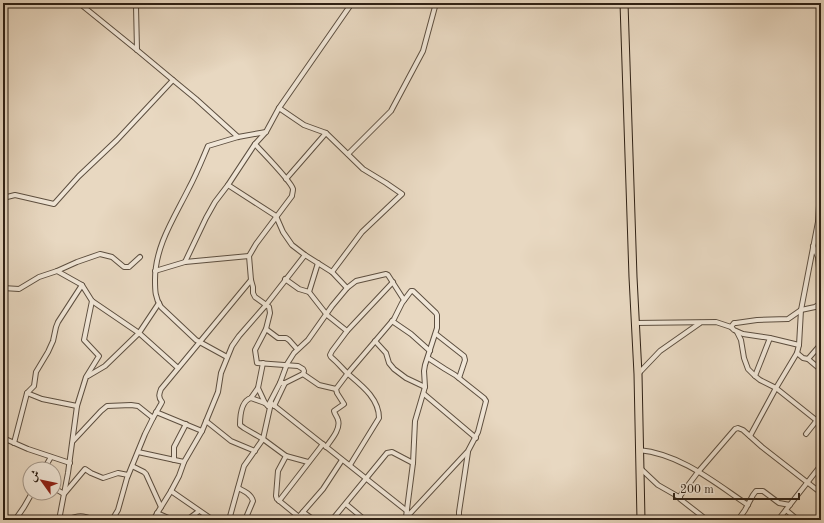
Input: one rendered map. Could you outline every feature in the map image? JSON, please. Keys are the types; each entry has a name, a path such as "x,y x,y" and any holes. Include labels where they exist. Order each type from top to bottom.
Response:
{"highway":[{"path":"624,3 638,374 641,520"}],"street":[{"path":"79,3 196,99 238,137"},
{"path":"137,3 137,50"},
{"path":"185,262 215,202 255,144 266,132 279,108 352,3"},
{"path":"348,154 391,111 423,51 436,3"},
{"path":"3,198 15,195 54,204 78,176 117,140 173,80"},
{"path":"279,108 304,125 326,133 363,169 402,194 362,232 332,272"},
{"path":"227,357 200,342 161,307 157,301 155,292 155,271 164,238 208,146 238,137 266,132"},
{"path":"286,179 326,133"},
{"path":"255,144 286,179 293,190 292,196 276,216 249,256 254,296 269,308 270,313 266,328 255,350 257,362 298,366 303,369 303,374 319,385 336,389"},
{"path":"750,436 797,353 799,345 801,310 818,222 821,173"},
{"path":"228,185 276,216 289,241 305,255 332,272 347,288"},
{"path":"813,245 818,257 819,268 821,270"},
{"path":"3,288 19,289 39,277 100,254 112,257 124,267 129,267 140,257"},
{"path":"152,520 171,491 184,462 202,430 218,392 221,373 232,346 305,255"},
{"path":"155,271 185,262 249,256"},
{"path":"310,292 318,263"},
{"path":"57,271 82,285 92,301 139,333 178,368"},
{"path":"229,520 244,466 263,439 270,404 283,383 287,364 297,349 308,340 347,288 356,281 384,274 388,275 404,300"},
{"path":"285,279 299,289 310,292 327,315 347,331"},
{"path":"112,520 120,505 128,475 153,418 162,402 159,397 161,389 252,280"},
{"path":"350,466 380,418 378,406 363,386 330,355 347,331 393,282"},
{"path":"14,443 27,393 34,386 36,372 53,341 58,322 82,285"},
{"path":"336,389 392,321 411,291 413,291 435,311 437,315 437,328 424,367 425,387 415,421 413,463 405,519"},
{"path":"59,520 70,463 77,406 86,378 99,356 84,340 92,301"},
{"path":"731,327 736,323 757,320 788,319 801,310 821,303"},
{"path":"86,378 105,366 139,333 159,304"},
{"path":"392,321 411,334 430,351"},
{"path":"635,323 716,322 731,327 743,334 770,338 799,345"},
{"path":"638,374 660,351 700,323"},
{"path":"266,328 278,338 286,338 289,340 297,349"},
{"path":"736,331 742,340 744,358 748,369 760,380 776,388 821,424"},
{"path":"436,334 464,356 465,360 460,378"},
{"path":"755,376 770,338"},
{"path":"375,341 384,350 389,363 394,369 406,378 425,387"},
{"path":"808,358 821,344"},
{"path":"797,353 803,358 808,358 821,370"},
{"path":"405,519 468,451 476,438 480,427 486,401 486,399 460,378 428,358"},
{"path":"263,363 258,388 251,398 246,401 241,411 240,425 263,439 286,456 308,462"},
{"path":"283,383 303,374"},
{"path":"258,388 270,404 407,511"},
{"path":"279,500 308,462 337,430 338,420 334,411 344,404 337,394 336,389"},
{"path":"27,393 42,400 77,406"},
{"path":"424,394 476,438"},
{"path":"251,398 270,404"},
{"path":"73,441 107,406 138,406 153,418"},
{"path":"156,412 202,430"},
{"path":"806,434 821,415"},
{"path":"206,421 231,442 255,451"},
{"path":"174,460 174,447 186,424"},
{"path":"679,497 698,472 735,429 738,428 743,430 821,493"},
{"path":"3,438 70,463"},
{"path":"639,450 650,451 684,463 748,505"},
{"path":"459,520 468,451"},
{"path":"138,452 184,462"},
{"path":"332,520 387,453 392,452 413,463"},
{"path":"286,456 278,471 276,496 277,499 298,519 323,489 342,460"},
{"path":"49,461 51,457"},
{"path":"132,466 146,474 161,506"},
{"path":"778,520 821,466"},
{"path":"640,468 658,484 679,497 707,520"},
{"path":"64,494 85,469 103,478 118,473 128,475"},
{"path":"238,488 250,495 253,501 245,520"},
{"path":"738,520 748,505 752,494 759,490 766,493 779,503 790,505"},
{"path":"171,491 213,520"},
{"path":"15,520 27,501"},
{"path":"346,504 365,520"},
{"path":"187,520 198,510"},
{"path":"786,510 798,520"},
{"path":"303,512 314,520"},
{"path":"157,513 173,520"},
{"path":"66,520 80,516 95,520"}]}
